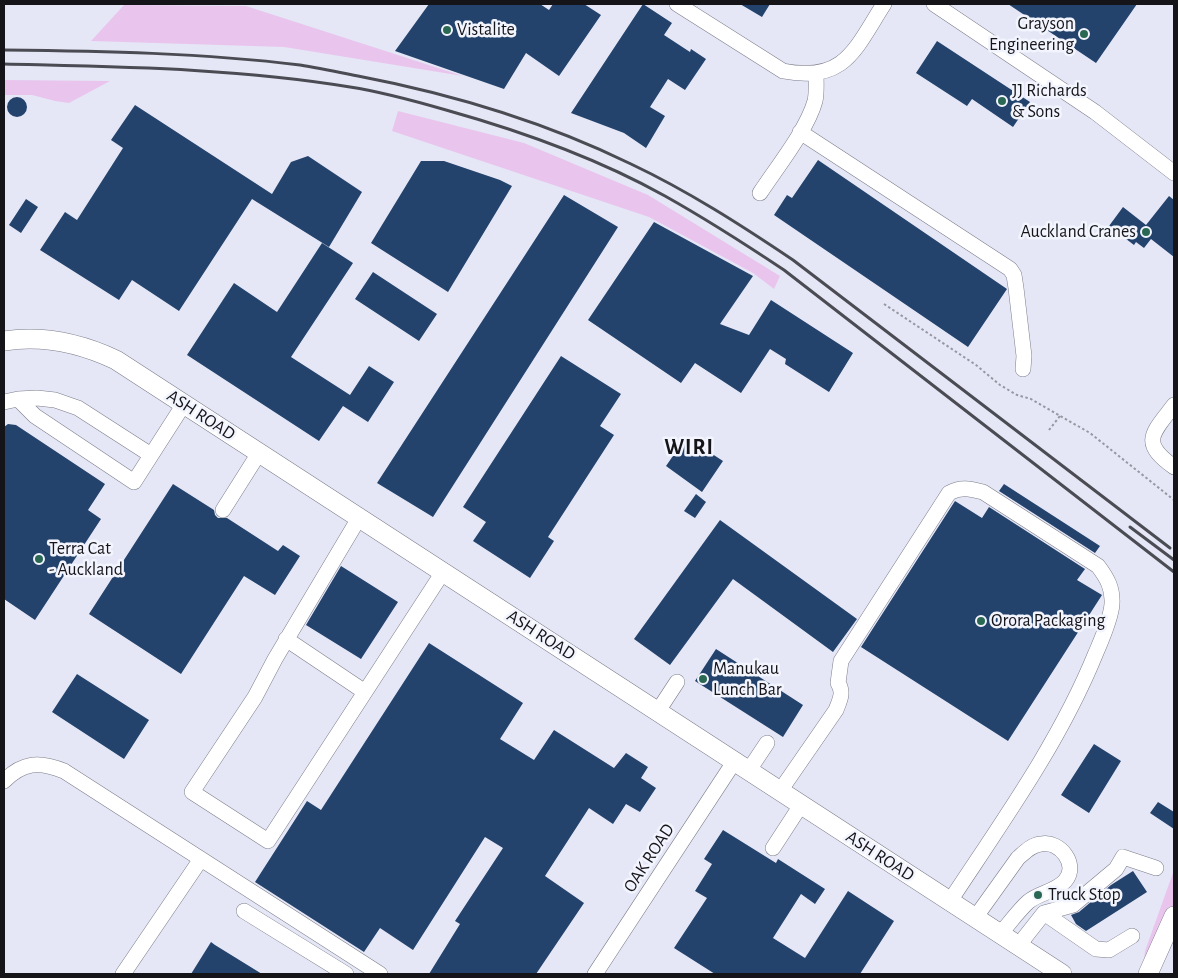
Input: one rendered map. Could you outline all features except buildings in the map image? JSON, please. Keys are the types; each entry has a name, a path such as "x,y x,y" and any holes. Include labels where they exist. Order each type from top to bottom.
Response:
{"main road":[{"name":"ASH ROAD","path":"4,342 21,339 58,341 79,345 116,360 1062,974"},
{"path":"1146,971 1174,916"}],"street":[{"path":"677,4 783,71 801,74 816,73 839,66 853,52 884,4"},
{"path":"934,4 1095,112 1174,173"},
{"path":"760,193 800,132 812,108 815,98 816,73"},
{"path":"800,132 1010,269 1014,275 1016,288 1024,356 1022,369"},
{"path":"11,401 36,398 55,400 78,408 151,455"},
{"path":"11,401 134,482 184,404"},
{"path":"1174,405 1155,430 1153,437 1153,446 1159,456 1174,467"},
{"path":"223,510 259,453"},
{"path":"780,791 836,710 842,695 842,688 838,683 841,661 950,493 956,489 967,488 983,492 1098,566 1108,580 1112,592 1112,606 1102,640 1089,671 1042,760 950,901"},
{"path":"359,518 286,640 255,697 192,792 268,841 443,572"},
{"path":"286,640 365,692"},
{"path":"658,711 677,682"},
{"name":"OAK ROAD","path":"595,974 742,766 768,743"},
{"path":"4,781 13,772 37,764 64,771 380,974"},
{"path":"773,848 801,805"},
{"path":"975,918 1018,858 1026,850 1043,843 1056,846 1069,859 1070,870 1065,882 1028,901 1000,934"},
{"path":"1018,946 1044,912 1073,905 1116,870 1123,857 1156,868"},
{"path":"123,974 200,859"},
{"path":"244,910 342,973"},
{"path":"1044,912 1096,949 1108,950 1132,936"}],"path":[{"path":"884,304 976,364 1000,385 1090,433 1174,500"},
{"path":"1049,430 1060,416"}],"shaded area":[{"path":"124,5 246,6 463,76 284,47 91,41"},
{"path":"4,80 110,81 69,103 32,95 4,95"},
{"path":"398,111 524,143 648,195 780,276 774,289 753,273 649,217 392,131"},
{"path":"1174,870 1174,903 1155,947 1144,960 1145,951"}],"railway":[{"path":"4,50 189,55 307,66 428,91 532,122 598,149 652,174 694,197 793,260 1170,548"},
{"path":"4,64 220,72 307,81 374,91 422,103 530,136 613,169 665,196 784,270 1174,572"},
{"path":"1130,527 1174,560"}],"place":[{"name":"Vistalite","path":"447,30"},
{"name":"Grayson Engineering","path":"1084,34"},
{"name":"JJ Richards & Sons","path":"1002,101"},
{"name":"Auckland Cranes","path":"1146,232"},
{"name":"Terra Cat - Auckland","path":"39,559"},
{"name":"Orora Packaging","path":"981,621"},
{"name":"Manukau Lunch Bar","path":"703,679"},
{"name":"Truck Stop","path":"1038,895"}],"district":[{"name":"WIRI","path":"689,447"}]}
